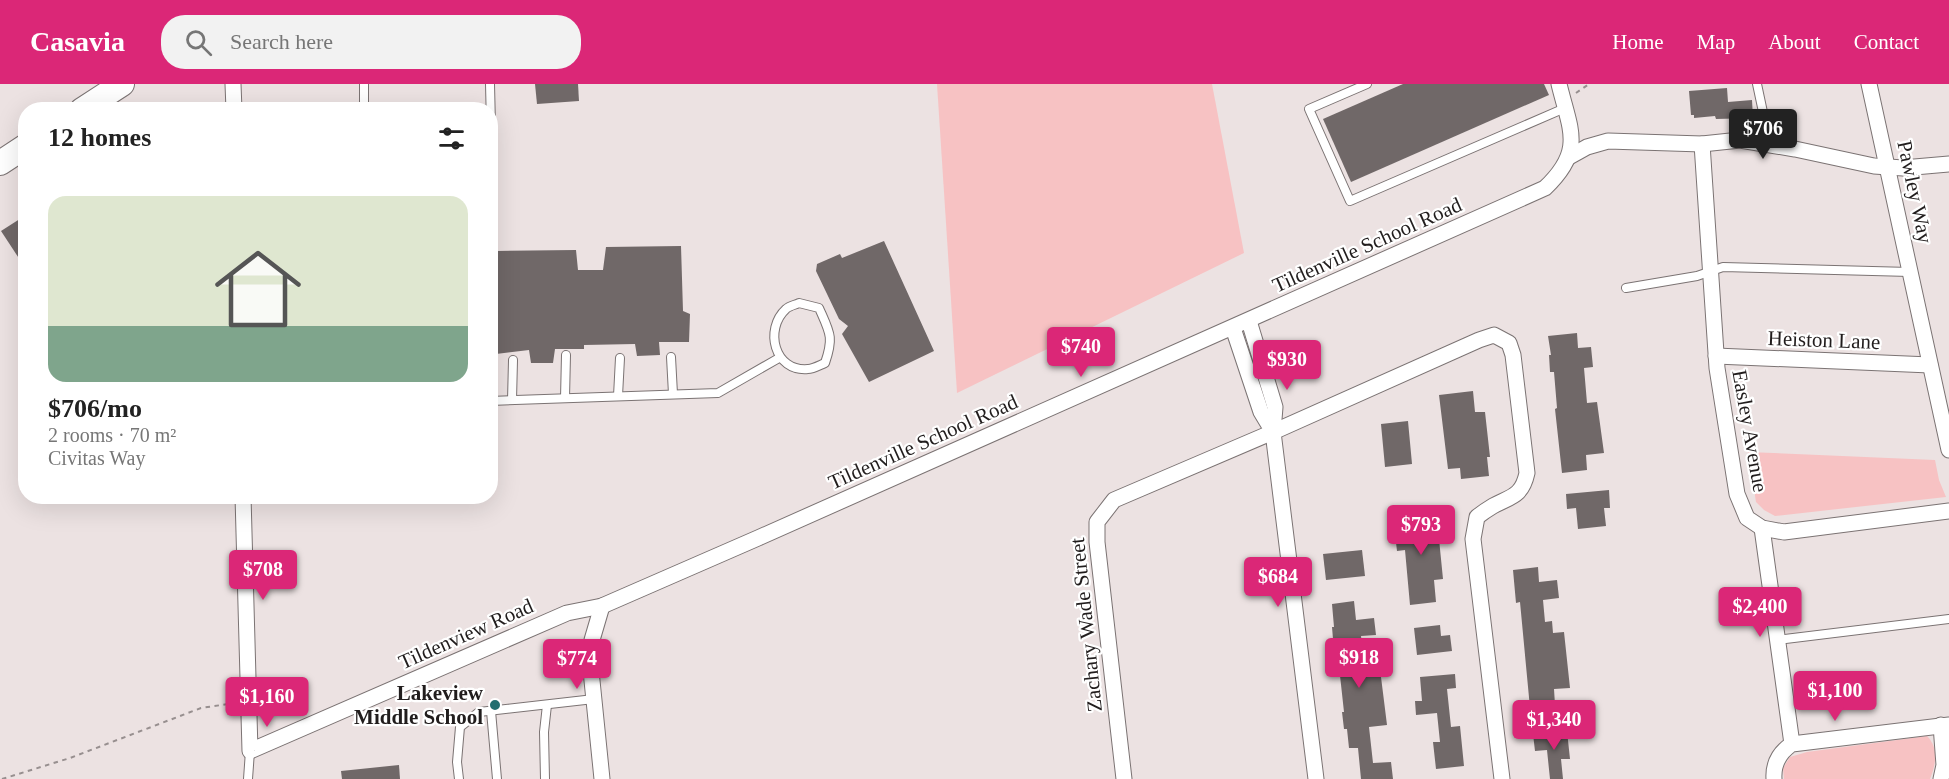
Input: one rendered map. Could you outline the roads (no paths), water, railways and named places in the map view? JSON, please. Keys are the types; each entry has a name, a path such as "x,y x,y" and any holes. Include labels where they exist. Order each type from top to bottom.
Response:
{"main road":[{"path":"94,102 122,84"},
{"path":"0,163 18,151"}],"street":[{"path":"233,84 234,102"},
{"path":"1559,84 1568,103 1572,133 1569,157"},
{"name":"Pawley Way","path":"1869,84 1949,450"},
{"path":"1569,157 1587,147 1608,141 1702,144 1740,140 1888,168 1949,164"},
{"name":"Easley Avenue","path":"1702,144 1721,400 1737,494 1747,518 1762,528"},
{"name":"Tildenville School Road","path":"602,606 1250,321 1545,188 1558,176 1569,157"},
{"path":"1250,321 1275,407 1273,432 1316,779"},
{"path":"1233,328 1261,412 1273,432"},
{"name":"Zachary Wade Street","path":"1124,779 1097,542 1097,522 1114,500 1494,335 1509,343 1514,355 1527,473 1524,486 1511,499 1494,505 1477,517 1473,539 1502,779"},
{"name":"Heiston Lane","path":"1716,356 1930,365"},
{"path":"243,504 250,750"},
{"path":"1792,744 1762,528 1784,532 1949,512"},
{"path":"602,606 592,640 590,661 602,779"},
{"name":"Tildenview Road","path":"250,750 567,613 602,606"},
{"path":"1774,779 1773,772 1781,751 1792,744 1945,725 1944,765 1941,779"}],"lane":[{"path":"364,84 364,102"},
{"path":"490,84 490,102"},
{"path":"1367,84 1309,109 1350,201 1568,103"},
{"path":"1757,84 1770,145"},
{"path":"1626,288 1697,276 1725,267 1911,272"},
{"path":"799,303 819,308 831,336 825,363 808,369 790,366 779,358 773,340 778,322 787,309 799,303"},
{"path":"565,398 566,355"},
{"path":"671,357 673,394"},
{"path":"618,396 620,358"},
{"path":"498,401 718,393 779,358"},
{"path":"512,400 513,360"},
{"path":"1777,640 1949,619"},
{"path":"459,779 457,762 460,727 479,712 594,699"},
{"path":"545,779 544,732 547,705"},
{"path":"490,711 497,779"},
{"path":"248,779 250,750"}],"place":[{"name":"Lakeview Middle School","path":"495,705"}]}
